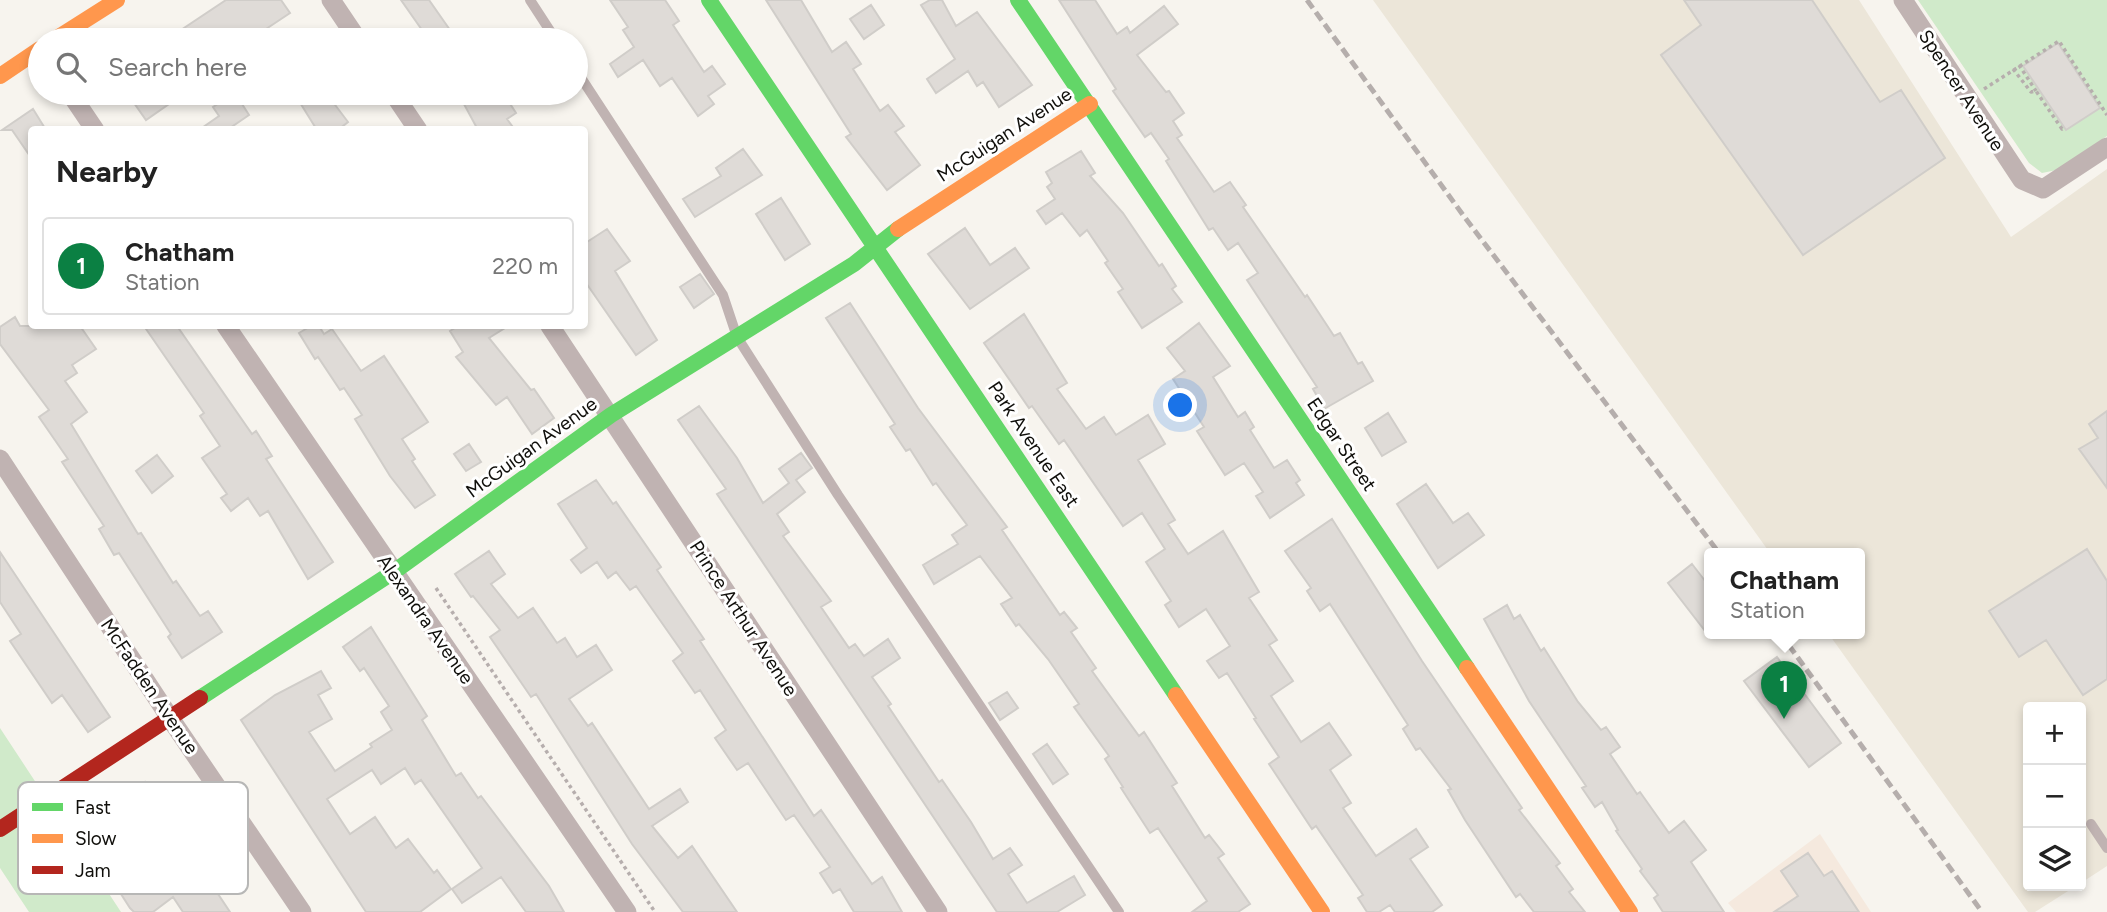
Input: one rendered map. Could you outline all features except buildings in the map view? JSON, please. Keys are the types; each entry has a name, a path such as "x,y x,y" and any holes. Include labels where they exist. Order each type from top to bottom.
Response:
{"street":[{"path":"73,28 117,0"},
{"path":"331,0 350,28"},
{"name":"Park Avenue East","path":"709,0 1322,912"},
{"name":"Edgar Street","path":"1018,0 1630,912"},
{"name":"Spencer Avenue","path":"1903,0 2022,180 2043,188 2107,147"},
{"path":"0,76 28,57"},
{"name":"McGuigan Avenue","path":"72,782 396,571 611,415 853,264 876,245 1090,104"},
{"path":"78,105 92,126"},
{"path":"401,105 415,126"},
{"name":"Alexandra Avenue","path":"228,329 627,912"},
{"name":"Prince Arthur Avenue","path":"552,329 938,912"},
{"name":"McFadden Avenue","path":"0,459 214,782"},
{"name":"McGuigan Avenue","path":"0,829 18,817"},
{"name":"McFadden Avenue","path":"248,833 302,912"}],"lane":[{"path":"530,0 548,28"},
{"path":"588,88 723,295 737,337 838,495 1119,912"},
{"path":"2091,824 2107,848"}],"path":[{"path":"1982,91 2059,41 2107,115"},
{"path":"2019,65 2062,129 2064,127"},
{"path":"2013,69 2031,92 2036,91"},
{"path":"436,587 655,912"}],"shaded area":[{"path":"1373,0 1859,0 2011,237 2107,169 2107,866 2086,880 2086,702 2023,702 2023,891 2068,891 2035,912 2028,912 1832,639 1865,639 1865,548 1766,548"},
{"path":"1820,834 1871,912 1736,912 1728,903"}],"green space":[{"path":"1918,0 2107,0 2107,136 2057,170 2042,173 2029,163"},
{"path":"0,728 36,782 18,782 18,894 109,894 121,912 29,912 0,868"}],"railway":[{"path":"1307,0 1463,215 1715,548"},
{"path":"1784,639 1982,912"}],"traffic: fast":[{"path":"709,0 1176,695"},
{"path":"1018,0 1467,668"},
{"path":"200,698 395,571 611,415 854,264 898,229"}],"traffic: slow":[{"path":"73,28 117,0"},
{"path":"0,76 28,57"},
{"path":"898,229 1090,104"},
{"path":"1467,668 1630,912"},
{"path":"1176,695 1322,912"}],"traffic: jam":[{"path":"72,782 200,698"},
{"path":"0,829 18,817"}],"place":[{"name":"Chatham","path":"1784,719"}]}
